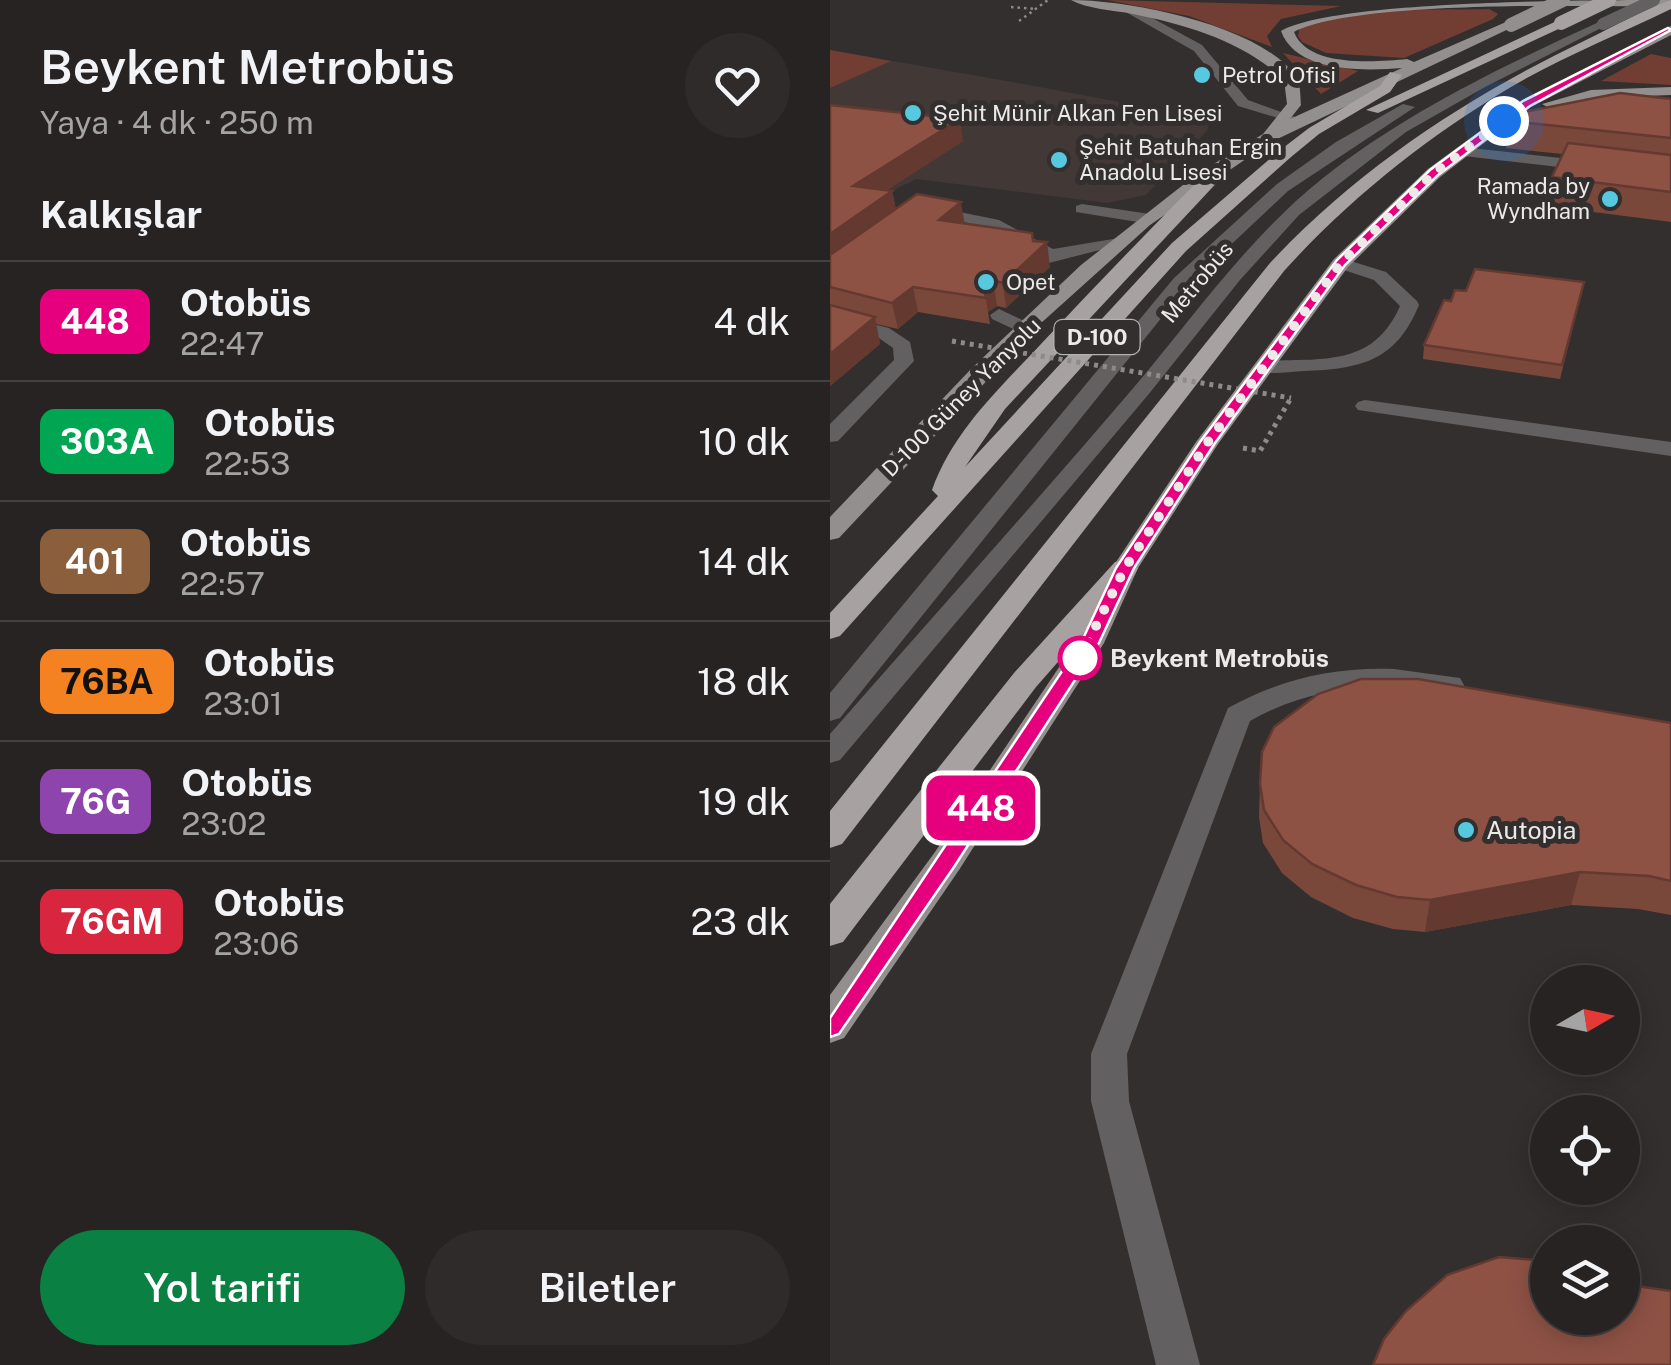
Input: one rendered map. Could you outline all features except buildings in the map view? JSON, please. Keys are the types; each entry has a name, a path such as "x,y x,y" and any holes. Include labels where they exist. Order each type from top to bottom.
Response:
{"highway":[{"name":"D-100","path":"830,630 1180,248 1262,176 1366,114 1609,0"},
{"path":"830,835 1277,267 1322,218 1378,171 1468,108 1554,59 1671,3"},
{"path":"1262,176 1314,131 1385,89 1395,76"},
{"path":"940,508 946,483 959,457 993,410 1146,242 1218,171"},
{"path":"830,931 1076,618 1125,568"}],"main road":[{"path":"1077,0 1204,27 1262,51 1291,84 1294,107 1264,140"},
{"path":"1426,0 1671,3"},
{"name":"D-100 Güney Yanyolu","path":"830,532 955,398 1119,243 1150,219 1264,140 1563,0"},
{"path":"1448,52 1390,65 1358,64 1320,58 1294,48 1287,32 1304,19 1344,11 1528,2"},
{"path":"1671,34 1667,45 1671,50"},
{"path":"830,1026 946,861 1090,643 1125,568 1263,367 1341,263 1402,201 1504,121 1568,80 1671,34"},
{"path":"1504,121 1565,98 1622,91 1671,91"}],"street":[{"path":"1462,152 1671,175"}],"lane":[{"name":"Metrobüs","path":"830,752 1146,385 1234,275 1294,212 1423,116 1632,0"},
{"name":"Metrobüs","path":"830,711 952,566 1150,314 1224,234 1294,176 1351,138 1593,24 1654,0"},
{"path":"1128,9 1198,48 1243,103 1288,117"},
{"path":"1082,208 1150,219"},
{"path":"918,209 990,220 1016,230 1047,257 1119,243"},
{"path":"1263,367 1380,354 1402,332 1410,305 1380,276 1341,263"},
{"path":"999,315 1026,329"},
{"path":"830,320 882,332 902,346 904,361 830,436"},
{"path":"1366,406 1671,448"},
{"path":"1178,1365 1110,1101 1109,1054 1238,715 1281,691 1338,677 1404,677 1480,690"}],"path":[{"path":"1019,21 1048,0"},
{"path":"1011,8 1053,12"},
{"path":"952,341 1292,398 1260,451"}],"shaded area":[{"path":"1107,0 1341,6 1281,19 1267,36 1272,47 1189,16"},
{"path":"1489,9 1498,14 1493,19 1404,58 1326,53 1302,42 1298,36 1299,30 1317,22 1364,12"},
{"path":"830,50 1210,119 1207,131 1146,195 1108,203 916,179 865,205 830,229"},
{"path":"830,50 891,61 830,88"},
{"path":"1283,53 1358,71 1321,94"},
{"path":"1651,54 1671,58 1671,85 1601,81"}],"bus line":[{"name":"448","path":"830,1026 946,861 1090,643 1125,568 1208,442 1341,263 1434,173 1526,104 1671,30"}],"place":[{"name":"Petrol Ofisi","path":"1202,75"},
{"name":"Şehit Münir Alkan Fen Lisesi","path":"913,113"},
{"name":"Şehit Batuhan Ergin Anadolu Lisesi","path":"1059,160"},
{"name":"Ramada by Wyndham","path":"1610,199"},
{"name":"Opet","path":"986,282"},
{"name":"Beykent Metrobüs","path":"1080,658"},
{"name":"Autopia","path":"1466,830"}],"route":[{"path":"1080,658 1125,568 1208,442 1341,263 1434,173 1504,121"}]}
